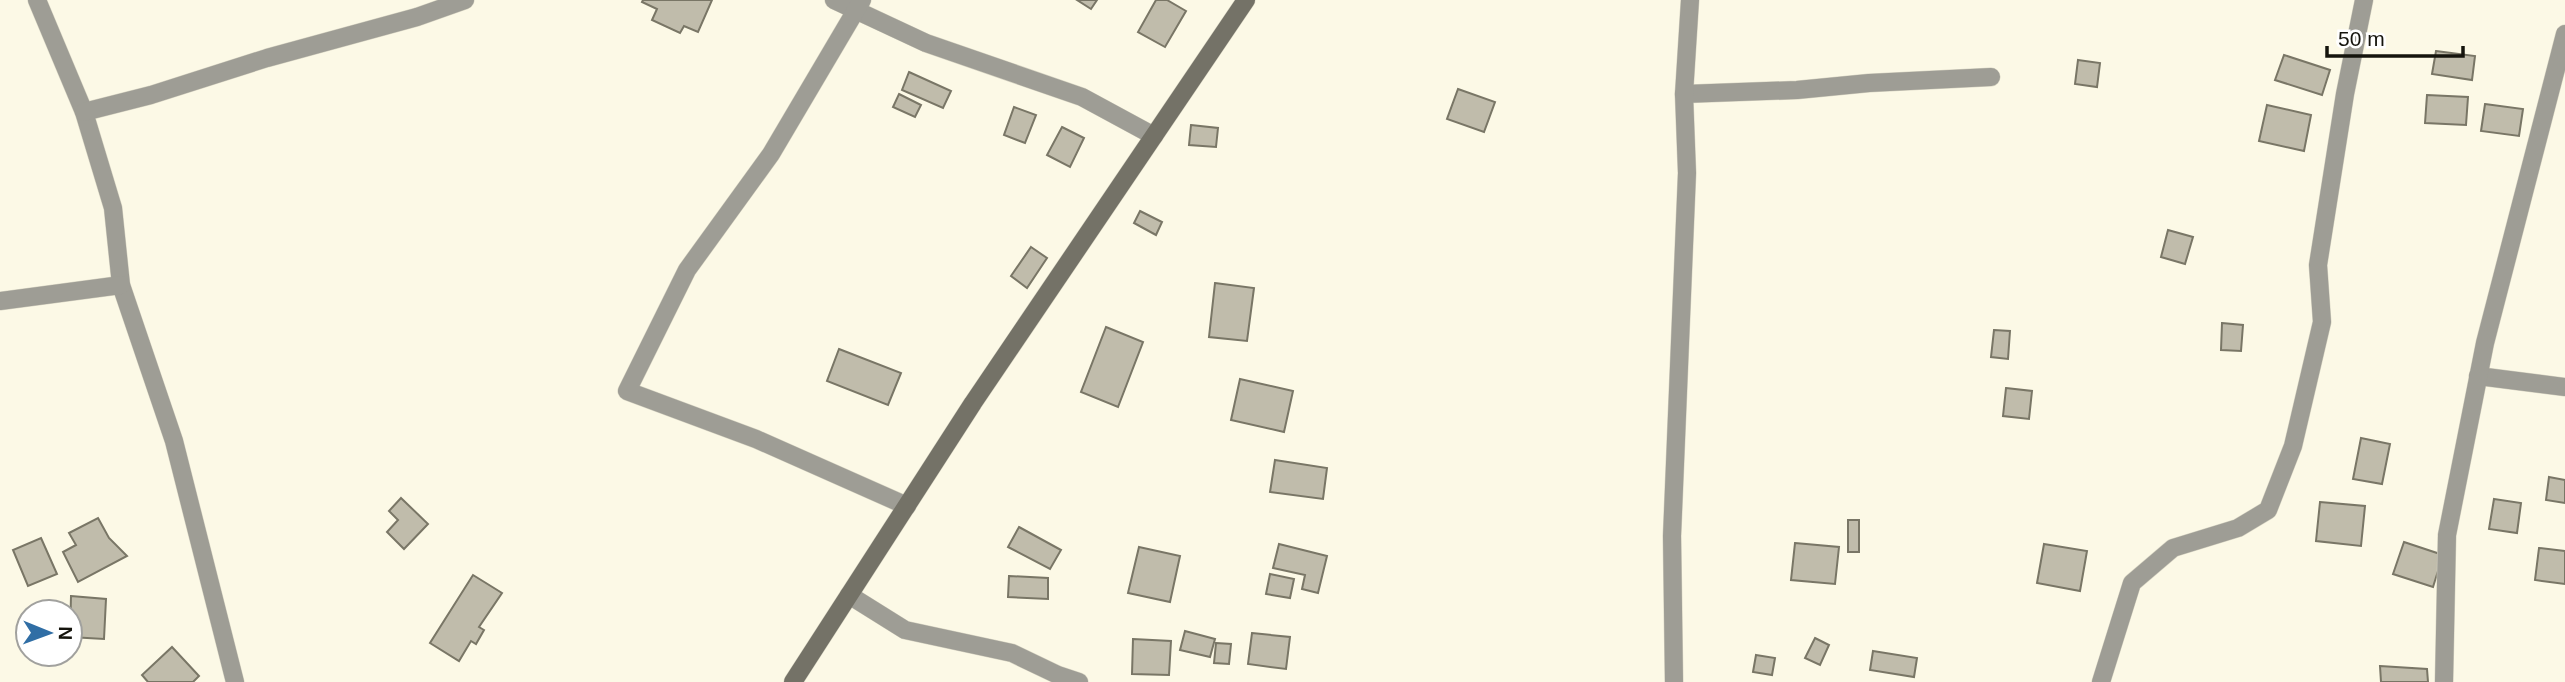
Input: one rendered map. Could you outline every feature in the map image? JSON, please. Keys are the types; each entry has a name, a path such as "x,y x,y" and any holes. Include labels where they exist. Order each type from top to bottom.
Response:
{"main road":[{"path":"793,682 907,506 1246,0"}],"street":[{"path":"37,0 84,113 113,208 121,285 174,441 235,682"},
{"path":"84,113 267,58 417,17 465,0"},
{"path":"834,0 860,4 926,43 1082,97 1154,136"},
{"path":"1674,682 1672,536 1687,173 1684,94 1690,0"},
{"path":"2101,682 2132,583 2172,548 2238,528 2268,510 2293,446 2322,322 2318,265 2345,94 2364,0"},
{"path":"860,4 771,154 687,270 627,391 756,439 907,506"},
{"path":"2444,682 2447,535 2485,343 2565,34"},
{"path":"1684,94 1797,90 1869,83 1991,77"},
{"path":"0,301 121,285"},
{"path":"2478,376 2565,387"},
{"path":"849,595 905,629 1012,653 1074,681"}],"building":[{"path":"712,0 698,32 684,26 680,33 652,20 657,9 642,2"},
{"path":"1077,0 1097,0 1091,9"},
{"path":"1156,0 1167,0 1186,11 1165,47 1138,32"},
{"path":"2436,51 2475,56 2472,80 2432,74"},
{"path":"2284,55 2330,70 2322,95 2275,80"},
{"path":"2078,60 2100,63 2097,87 2075,84"},
{"path":"909,72 951,91 943,108 902,90"},
{"path":"1458,89 1495,102 1484,132 1447,119"},
{"path":"899,94 921,105 915,117 893,107"},
{"path":"2427,95 2468,97 2466,125 2425,123"},
{"path":"2485,104 2523,109 2519,136 2481,131"},
{"path":"2267,105 2311,115 2304,151 2259,141"},
{"path":"1014,107 1036,115 1025,143 1004,135"},
{"path":"1191,125 1218,128 1216,147 1189,145"},
{"path":"1062,127 1084,138 1070,167 1047,155"},
{"path":"1140,211 1162,222 1156,235 1134,223"},
{"path":"2168,230 2193,237 2185,264 2161,257"},
{"path":"1031,247 1047,258 1027,288 1011,276"},
{"path":"1215,283 1254,288 1247,341 1209,337"},
{"path":"2222,323 2243,325 2241,351 2221,350"},
{"path":"1106,327 1143,342 1118,407 1081,392"},
{"path":"1994,330 2010,331 2008,359 1991,357"},
{"path":"839,349 901,373 888,405 827,381"},
{"path":"1240,379 1293,391 1284,432 1231,420"},
{"path":"2006,388 2032,391 2029,419 2003,416"},
{"path":"2361,438 2390,444 2382,484 2353,479"},
{"path":"1275,460 1327,468 1323,499 1270,492"},
{"path":"2549,477 2565,480 2565,503 2546,500"},
{"path":"401,498 428,524 404,549 387,532 398,520 389,511"},
{"path":"2494,499 2521,503 2517,533 2489,529"},
{"path":"2320,502 2365,506 2361,546 2316,541"},
{"path":"98,518 109,538 127,556 78,582 63,552 76,545 69,533"},
{"path":"1848,520 1859,520 1859,552 1848,552"},
{"path":"1019,527 1061,550 1050,569 1008,547"},
{"path":"41,538 57,574 28,586 13,550"},
{"path":"2404,542 2443,555 2433,587 2393,574"},
{"path":"1795,543 1839,547 1835,584 1791,580"},
{"path":"1279,544 1327,556 1318,593 1302,589 1305,575 1273,568"},
{"path":"2044,544 2087,551 2080,591 2037,583"},
{"path":"1139,547 1180,556 1170,602 1128,593"},
{"path":"2539,548 2565,551 2565,584 2535,580"},
{"path":"1270,574 1294,579 1290,598 1266,594"},
{"path":"473,575 502,593 479,627 484,630 476,644 471,641 459,661 430,643"},
{"path":"1009,576 1048,578 1048,599 1008,597"},
{"path":"71,596 106,599 104,639 84,638 84,598"},
{"path":"1185,631 1215,639 1210,657 1180,650"},
{"path":"1252,633 1290,637 1286,669 1248,664"},
{"path":"1815,638 1829,645 1820,665 1805,658"},
{"path":"1133,639 1171,641 1169,675 1132,674"},
{"path":"1216,643 1231,644 1229,664 1214,663"},
{"path":"172,647 199,676 193,682 148,682 142,675"},
{"path":"1873,651 1917,658 1914,677 1870,670"},
{"path":"1756,655 1775,658 1772,675 1753,672"},
{"path":"2380,666 2427,669 2428,682 2381,682"}]}
